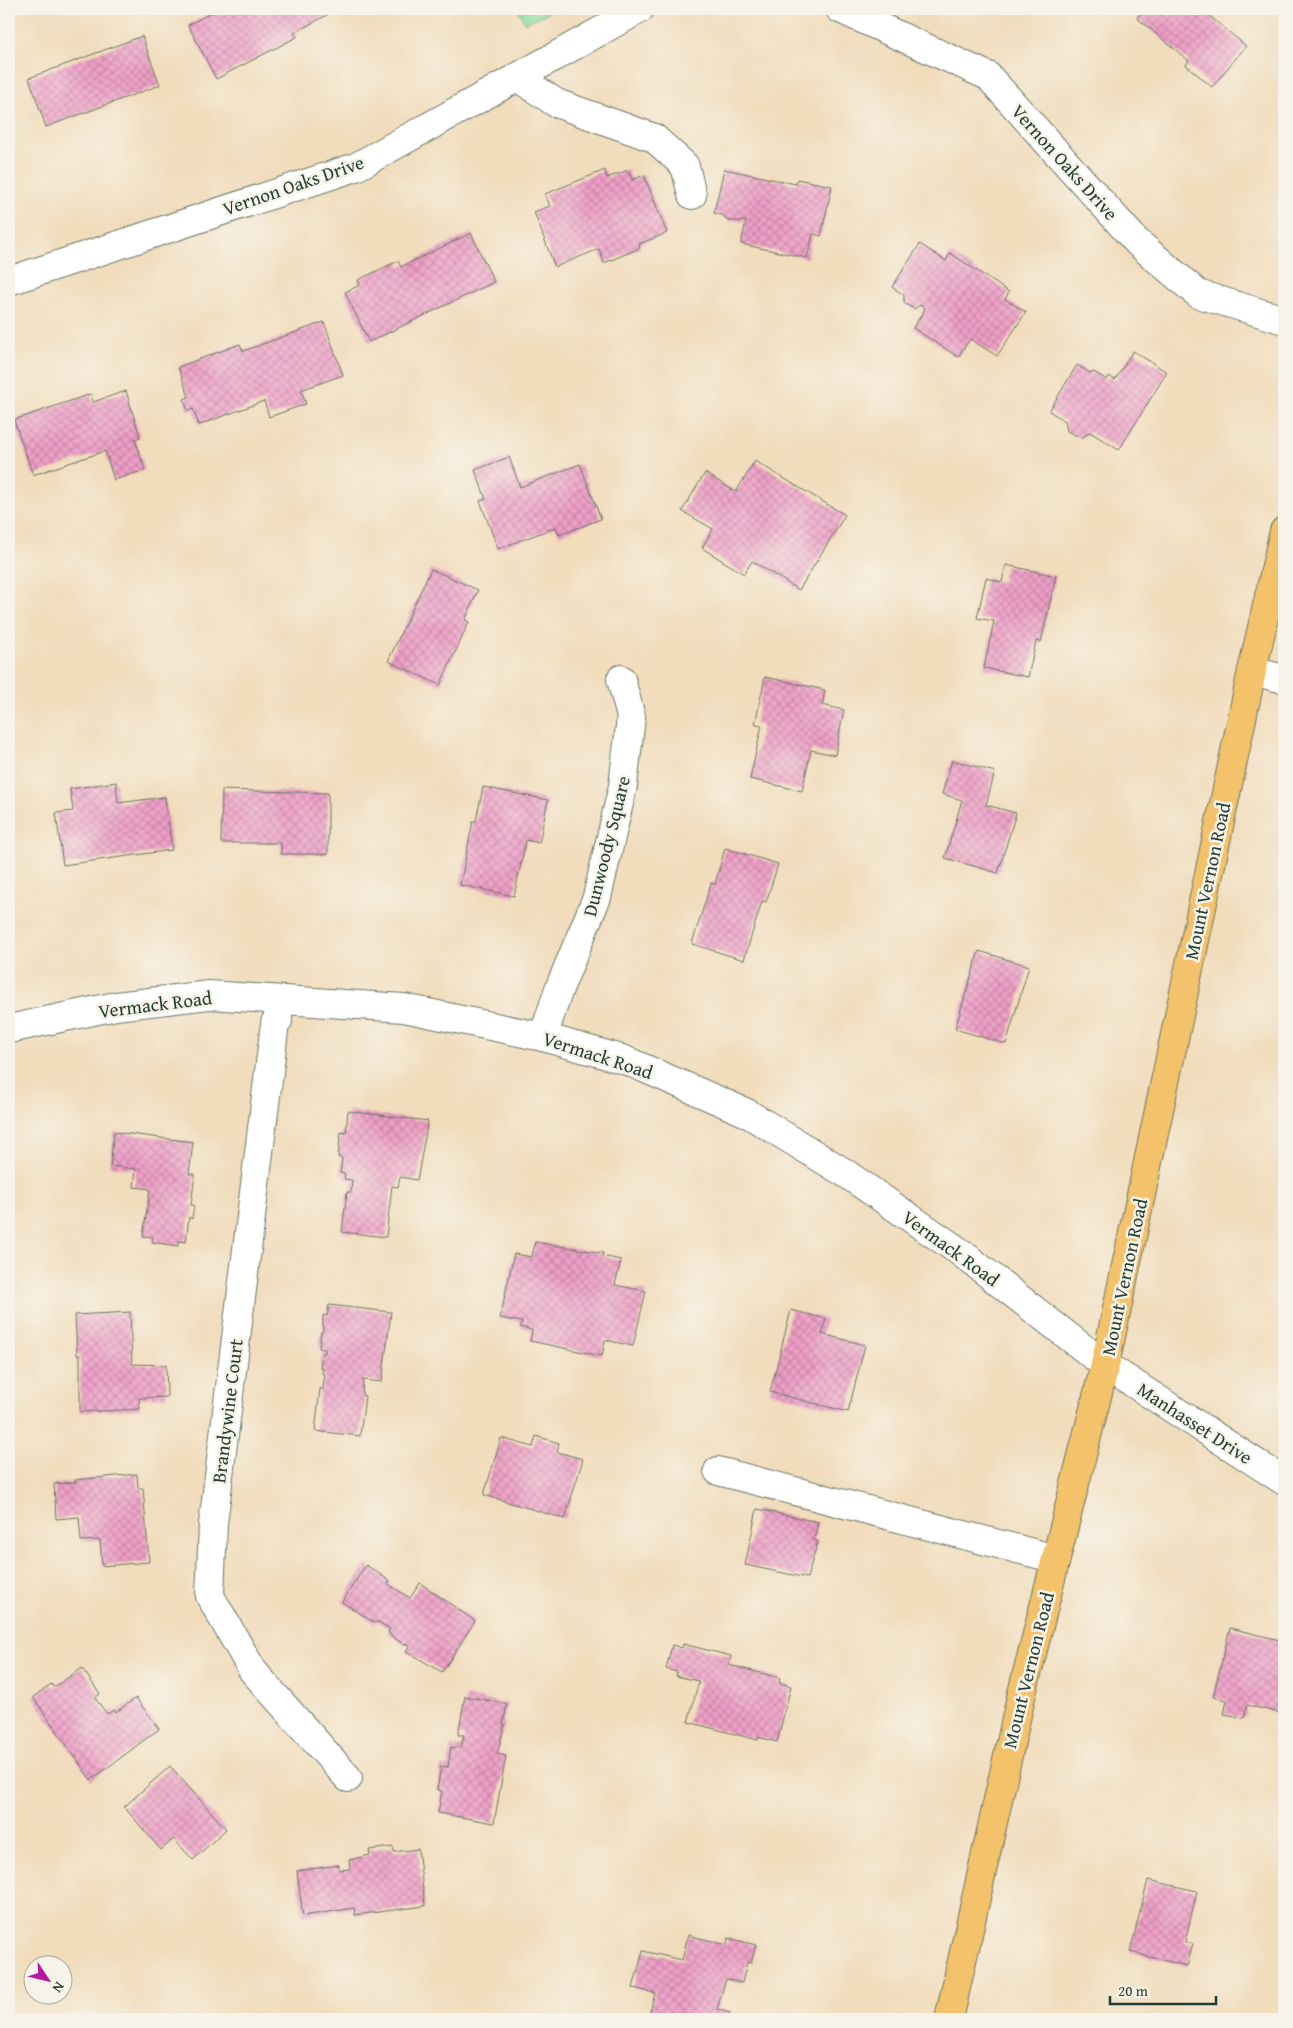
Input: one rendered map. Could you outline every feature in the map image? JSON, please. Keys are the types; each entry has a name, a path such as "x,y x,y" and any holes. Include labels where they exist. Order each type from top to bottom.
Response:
{"main road":[{"name":"Mount Vernon Road","path":"949,2019 991,1822 1106,1364 1252,671 1284,531"}],"street":[{"name":"Vernon Oaks Drive","path":"9,281 356,167 640,9"},
{"name":"Vernon Oaks Drive","path":"840,9 988,76 1137,242 1198,294 1284,320"},
{"path":"517,77 556,103 654,138 685,166 692,195"},
{"path":"1252,671 1284,679"},
{"name":"Dunwoody Square","path":"543,1037 559,989 597,896 623,786 631,717 621,679"},
{"name":"Vermack Road","path":"9,1029 116,1006 209,996 278,1002 404,1008 543,1037 625,1060 747,1113 845,1173 960,1252 1106,1364"},
{"name":"Brandywine Court","path":"278,1002 278,1021 275,1022 213,1524 210,1596 253,1672 348,1778"},
{"name":"Manhasset Drive","path":"1106,1364 1284,1481"},
{"path":"718,1471 1056,1558"}],"green space":[{"path":"518,9 556,9 525,23"}],"building":[{"path":"218,9 323,9 327,15 294,33 297,37 216,79 188,25"},
{"path":"1144,9 1201,9 1246,46 1212,87 1186,65 1189,61 1137,18"},
{"path":"142,36 160,85 46,127 29,78"},
{"path":"724,169 796,184 797,179 832,186 821,236 813,234 807,258 741,244 746,221 729,221 722,215 714,213"},
{"path":"605,170 607,178 628,170 632,180 644,175 667,233 639,244 640,248 604,263 599,249 555,267 534,212 550,206 545,194"},
{"path":"471,233 494,282 369,342 345,292 360,285 358,280 398,261 401,267"},
{"path":"920,244 946,261 950,253 1009,292 1005,299 1026,312 997,356 970,339 958,357 913,328 925,309 920,305 914,309 904,303 904,295 892,287"},
{"path":"324,322 343,375 301,390 306,404 269,417 264,401 199,425 193,409 188,411 184,399 189,397 178,367 240,344 243,351"},
{"path":"1133,351 1167,372 1119,450 1090,432 1081,438 1067,431 1065,421 1049,411 1077,365 1107,380 1109,376 1115,380"},
{"path":"126,391 140,437 135,439 145,470 114,480 105,451 33,475 14,420 91,394 93,402"},
{"path":"509,457 520,487 580,464 601,519 559,535 556,527 498,549 480,501 486,499 475,470"},
{"path":"755,461 845,515 799,590 752,561 744,574 702,548 713,529 682,511 705,473 736,492"},
{"path":"1006,565 1056,576 1041,642 1036,641 1028,677 984,668 994,621 977,618 986,578 1002,582"},
{"path":"431,569 478,590 465,620 469,622 440,685 388,661"},
{"path":"765,677 825,690 822,705 844,710 835,755 811,750 802,791 750,779 762,725 755,724"},
{"path":"952,760 995,772 986,805 1016,813 998,873 945,858 962,800 942,794"},
{"path":"116,782 118,803 165,797 172,850 63,865 56,813 73,811 70,789"},
{"path":"483,787 548,800 539,843 526,840 514,896 460,885 473,821 476,821"},
{"path":"222,790 328,793 328,854 281,854 281,843 221,843"},
{"path":"725,848 778,864 766,902 762,901 744,960 692,944 711,883 715,884"},
{"path":"979,951 1029,966 1006,1044 955,1029"},
{"path":"348,1111 428,1121 417,1180 400,1177 398,1187 392,1186 386,1237 342,1232 347,1192 351,1192 352,1180 344,1179 345,1174 340,1173 342,1158 338,1157 341,1132 346,1133"},
{"path":"114,1132 193,1142 189,1174 195,1174 191,1205 194,1205 192,1219 189,1217 186,1242 178,1241 178,1246 152,1242 153,1237 143,1236 150,1189 134,1187 136,1169 110,1166"},
{"path":"535,1242 603,1253 602,1256 621,1260 615,1285 646,1291 633,1346 605,1340 602,1356 530,1341 532,1330 520,1327 522,1322 500,1318 514,1254 532,1257"},
{"path":"329,1305 391,1312 382,1382 363,1380 362,1395 365,1396 360,1436 315,1431 320,1389 323,1389 325,1374 322,1374 323,1368 320,1368 322,1353 325,1353 325,1349 319,1348 321,1332 323,1332 323,1315 327,1316"},
{"path":"791,1310 826,1319 822,1334 865,1345 848,1412 770,1392"},
{"path":"130,1312 132,1364 166,1365 167,1397 139,1398 140,1409 80,1412 80,1355 77,1355 75,1315"},
{"path":"536,1436 559,1443 557,1452 583,1459 565,1519 484,1495 501,1438 533,1447"},
{"path":"137,1474 138,1488 143,1488 149,1562 102,1566 100,1540 81,1541 79,1517 56,1519 54,1484"},
{"path":"757,1509 818,1522 814,1540 818,1541 807,1578 745,1565"},
{"path":"366,1565 390,1581 388,1584 410,1598 420,1583 475,1621 442,1672 406,1651 410,1645 406,1643 405,1645 391,1636 388,1632 390,1629 377,1621 375,1623 342,1602"},
{"path":"1230,1628 1284,1641 1284,1714 1247,1705 1244,1718 1224,1714 1227,1700 1213,1697"},
{"path":"683,1644 731,1656 729,1665 780,1678 779,1683 791,1686 777,1742 758,1737 758,1740 688,1722 699,1681 676,1676 677,1672 666,1669 672,1645 682,1648"},
{"path":"82,1668 100,1694 95,1698 107,1714 114,1710 116,1712 136,1698 159,1729 91,1780 33,1697 51,1684 54,1687"},
{"path":"465,1696 507,1704 503,1724 505,1724 497,1754 506,1756 494,1823 438,1813 442,1791 437,1790 441,1766 448,1767 451,1747 461,1748 464,1735 458,1735"},
{"path":"170,1766 226,1829 193,1860 174,1839 161,1850 124,1807"},
{"path":"393,1847 394,1852 418,1849 425,1906 355,1915 354,1908 303,1916 297,1871 339,1865 339,1870 350,1869 349,1860 370,1855 369,1850"},
{"path":"1148,1880 1197,1891 1185,1942 1193,1944 1187,1966 1130,1952"},
{"path":"688,1935 727,1945 728,1938 756,1945 751,1963 747,1962 742,1983 726,1979 717,2009 730,2013 728,2019 648,2019 655,1993 633,1988 643,1951 682,1960"},
{"path":"52,2015 64,2019 50,2019"}]}
